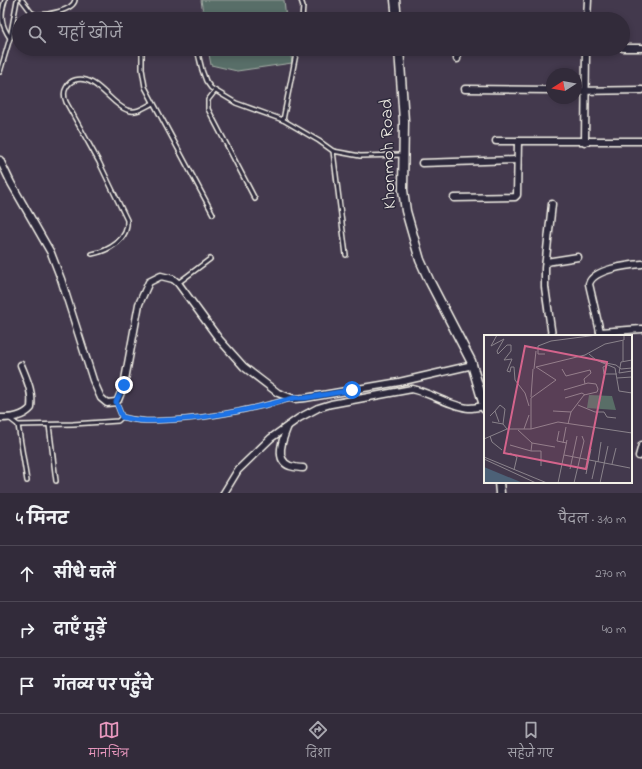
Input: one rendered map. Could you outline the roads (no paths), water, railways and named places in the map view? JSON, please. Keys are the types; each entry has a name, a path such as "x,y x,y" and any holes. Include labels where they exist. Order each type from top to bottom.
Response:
{"main road":[{"path":"395,0 396,12"},
{"name":"Khonmoh Road","path":"399,56 404,121 403,190 406,211 420,260 473,365 484,404"},
{"path":"499,483 500,493"}],"street":[{"path":"587,12 588,0"},
{"path":"630,48 642,48"},
{"path":"585,142 586,56"},
{"path":"465,89 546,90"},
{"path":"582,91 642,90"},
{"path":"496,141 642,141"},
{"path":"454,198 515,197 517,194 518,141"},
{"path":"0,160 10,183 51,253 61,279 93,380 101,398 107,403 116,402 124,385 139,304 149,282 161,276 173,279 178,283 219,339 244,367 278,393 294,398 305,398 399,382 473,365"},
{"path":"422,163 517,160"},
{"path":"552,204 546,262 546,287 552,335"},
{"path":"546,262 578,257"},
{"path":"642,264 614,268 593,277 589,281 601,334 642,329"},
{"path":"0,418 19,416 31,408 32,395 21,365"},
{"path":"224,493 238,470 271,438 318,408 331,404 412,389 461,407 484,407"},
{"path":"288,426 281,447 284,462 290,466 303,468"},
{"path":"639,456 642,445"}],"lane":[{"path":"5,0 1,13 2,21 4,30 10,38"},
{"path":"15,12 16,0"},
{"path":"22,0 31,12"},
{"path":"52,12 72,6 75,0"},
{"path":"301,0 302,12"},
{"path":"0,72 12,28"},
{"path":"142,56 142,69 146,87 153,103 213,214"},
{"path":"199,56 206,81 215,91 236,103 283,120 333,151 360,156 404,155"},
{"path":"283,120 296,56"},
{"path":"92,254 106,250 116,243 126,229 127,220 99,162 66,102 64,96 65,90 68,84 72,81 85,79 93,83 126,110 133,112 141,110 153,103"},
{"path":"215,91 208,100 208,109 255,199"},
{"path":"333,151 346,255"},
{"path":"178,283 210,259"},
{"path":"116,402 122,417 134,421 147,421 188,419 228,414 294,398"},
{"path":"9,418 18,425 49,425 118,420 122,417"},
{"path":"18,425 27,481"},
{"path":"49,425 56,481"}]}
